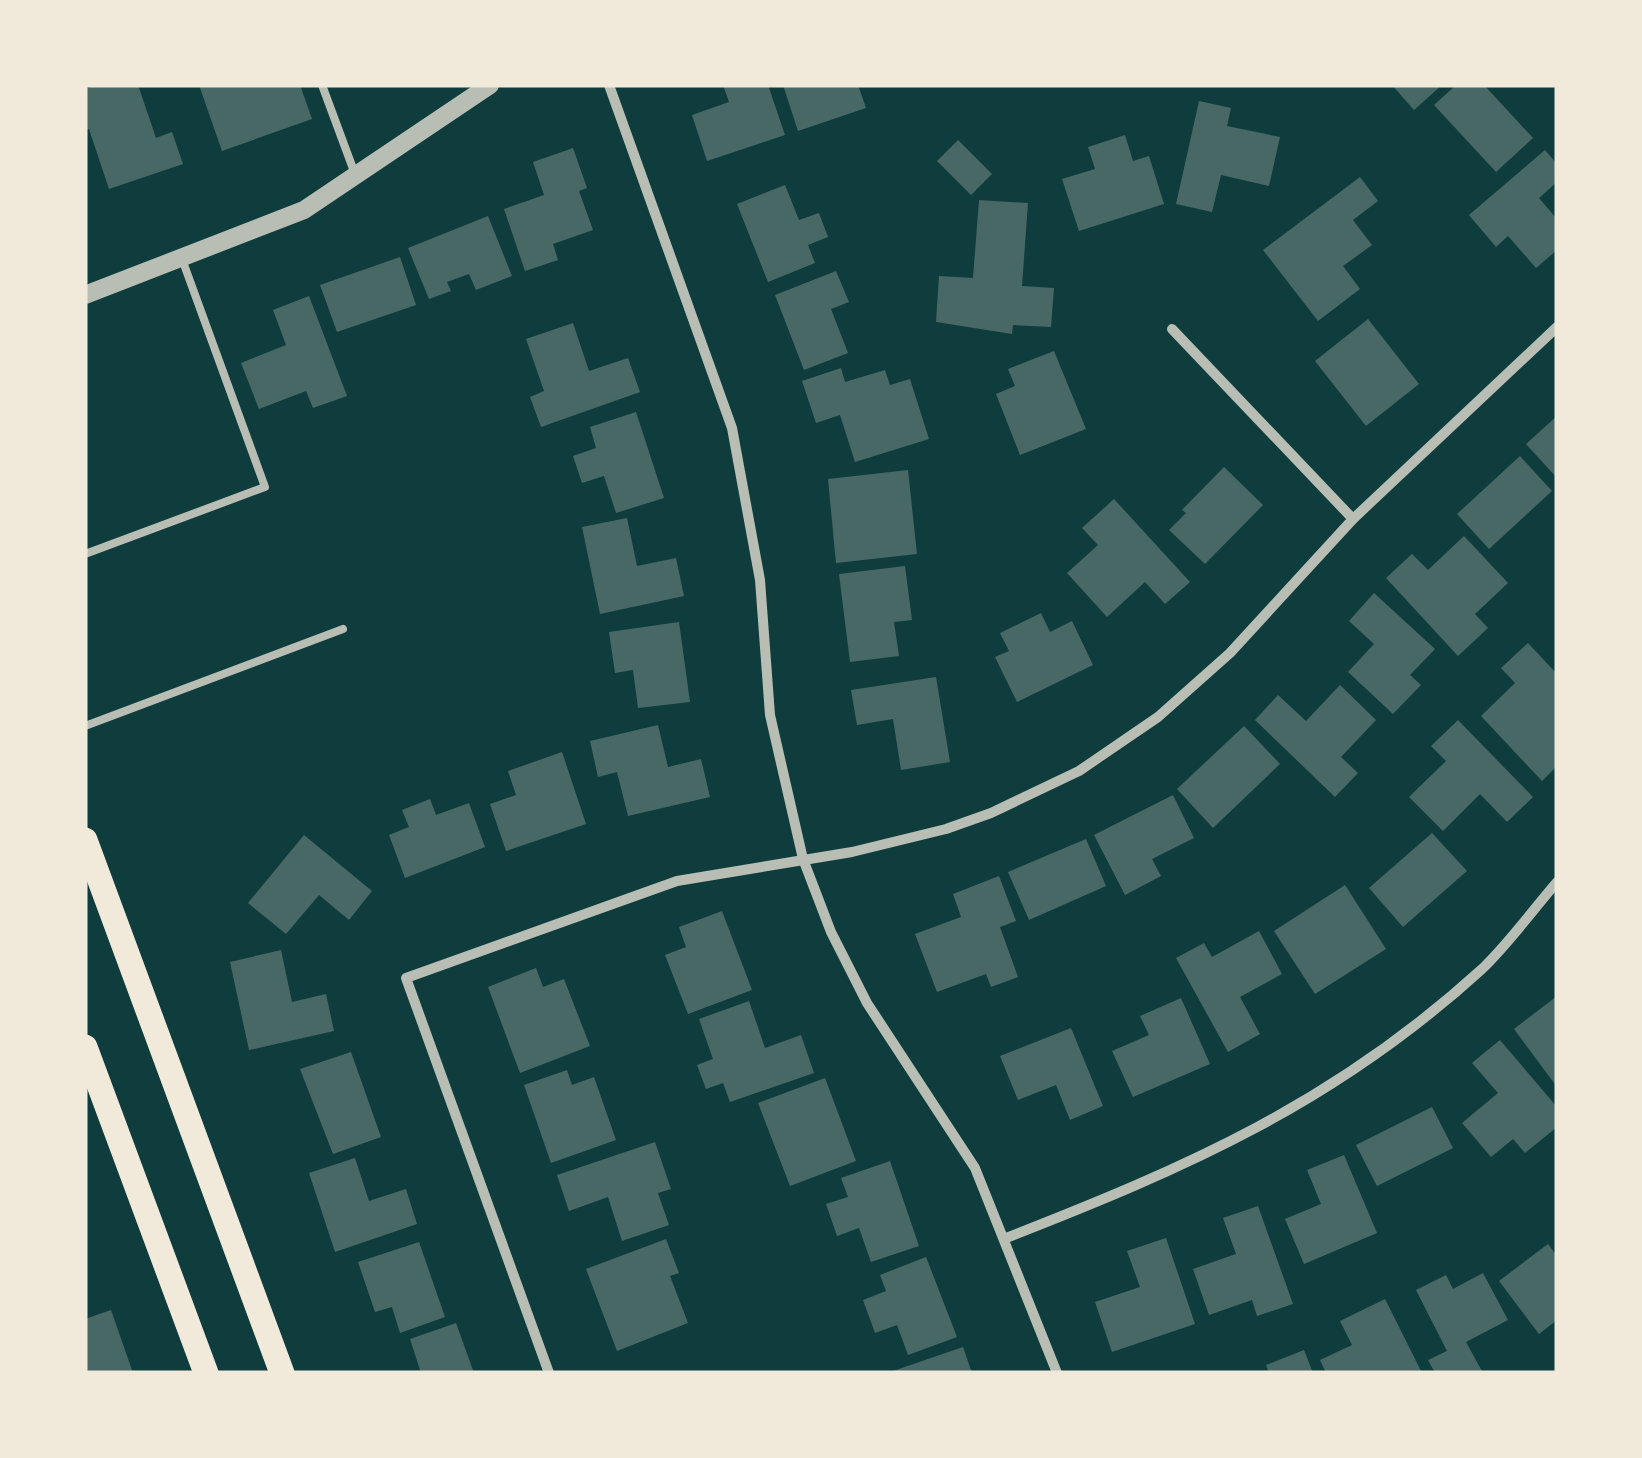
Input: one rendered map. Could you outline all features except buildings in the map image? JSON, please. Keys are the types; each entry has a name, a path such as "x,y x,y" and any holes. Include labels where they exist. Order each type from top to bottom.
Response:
{"main road":[{"path":"85,840 282,1373"},
{"path":"85,1046 206,1373"}],"street":[{"path":"85,295 304,210 490,85"},
{"path":"609,85 732,428 760,580 770,715 803,859 831,932 867,1003 956,1134 1006,1238 1056,1373"},
{"path":"549,1373 406,978 677,881 852,852 946,829 992,813 1079,770 1158,718 1230,654 1353,519 1557,327"},
{"path":"1172,329 1353,519"},
{"path":"1006,1238 1162,1178 1266,1126 1333,1085 1427,1016 1485,966 1557,882"}],"lane":[{"path":"322,85 356,178"},
{"path":"85,554 265,487 182,259"},
{"path":"85,726 343,629"}]}
